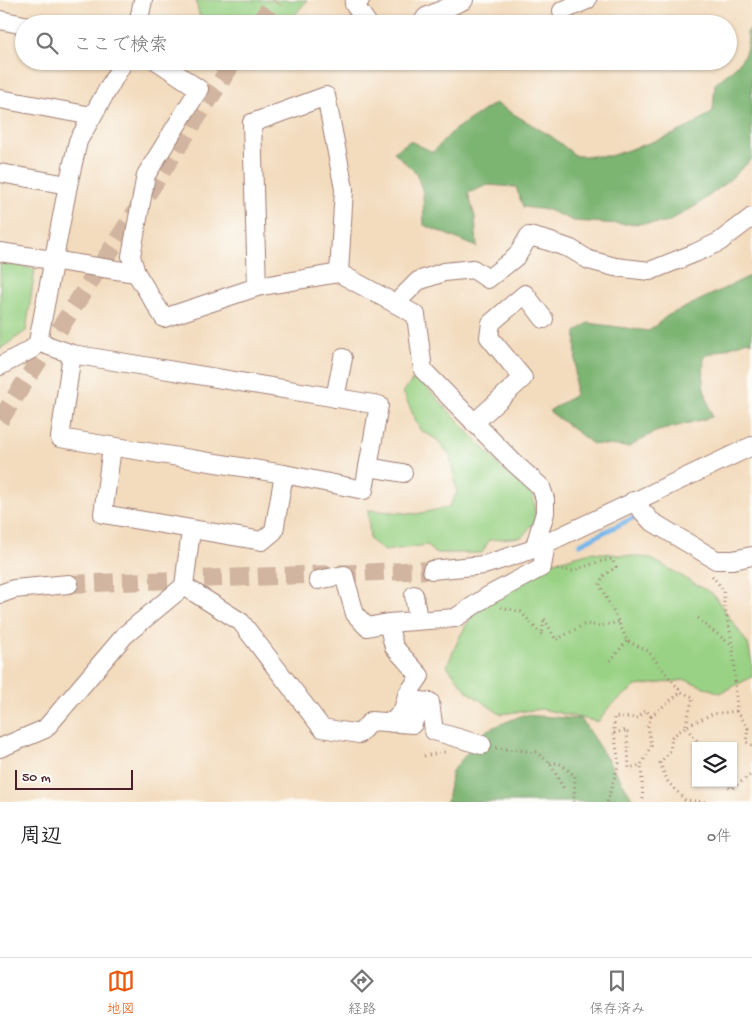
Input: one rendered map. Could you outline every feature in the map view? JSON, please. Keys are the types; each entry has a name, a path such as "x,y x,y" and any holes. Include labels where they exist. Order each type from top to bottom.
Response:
{"street":[{"path":"140,15 143,0"},
{"path":"360,0 354,4 362,15"},
{"path":"430,15 464,0"},
{"path":"562,11 587,0"},
{"path":"0,20 15,23"},
{"path":"0,366 32,348 38,342 78,141 119,70"},
{"path":"170,70 199,89 146,175 131,256 136,273 164,318 257,287 339,274 416,315 423,370 512,462 541,487 545,500 540,546 542,568 488,596 455,618 388,623 367,627 355,614 344,575 318,580"},
{"path":"257,287 252,123 326,96 344,189 339,274"},
{"path":"0,99 92,116"},
{"path":"0,173 68,185"},
{"path":"396,303 418,281 444,272 473,269 488,279 517,256 529,236 571,249 589,260 615,267 650,271 719,242 752,217"},
{"path":"0,252 136,273"},
{"path":"474,423 523,378 489,337 491,323 525,294 544,318"},
{"path":"38,342 72,354 379,405 364,490 284,474 60,438 72,354"},
{"path":"335,398 343,358"},
{"path":"112,446 103,514 191,530 262,541 274,531 284,474"},
{"path":"432,570 484,565 540,546 752,446"},
{"path":"368,468 403,473"},
{"path":"633,501 651,521 704,546 716,560 733,560 752,556"},
{"path":"0,748 45,729 125,635 184,586 191,530"},
{"path":"0,594 14,590 69,584"},
{"path":"184,586 241,622 322,728 359,734 371,721 414,724 420,701 430,702 434,731 482,745"},
{"path":"414,595 418,620"},
{"path":"388,623 394,648 420,676 406,695 403,710 392,723"}],"path":[{"path":"704,546 711,574 724,591 724,603 733,646 737,711 750,729 746,742 752,745"},
{"path":"542,568 572,571 598,562 612,560 616,566 603,576 600,585 620,622 627,641 648,650 681,692 693,697 685,727"},
{"path":"499,607 521,612 542,635 544,618 556,640 585,624 599,626 620,622"},
{"path":"698,618 733,646"},
{"path":"610,661 627,641"},
{"path":"643,799 642,765 651,746 648,726 651,716 681,692"},
{"path":"607,802 619,763 614,734 614,717 638,718 646,710 651,716"},
{"path":"705,802 685,800 668,782 660,763 670,751 672,737 685,727 712,714 737,711"},
{"path":"685,727 698,742"},
{"path":"614,734 627,730 629,768 642,765"},
{"path":"482,745 536,752 550,763 565,791"},
{"path":"424,756 448,751"},
{"path":"550,763 559,763 575,776 574,802"},
{"path":"737,785 752,774"}],"green space":[{"path":"196,0 307,0 295,15 199,15"},
{"path":"752,28 752,159 727,182 697,205 666,223 621,224 574,221 548,210 523,207 516,187 488,185 468,193 475,217 477,247 424,225 423,192 416,173 394,152 410,141 433,152 454,130 495,103 551,136 576,156 610,156 667,137 691,126 713,111 715,84 732,70 737,70 737,66 744,56 746,49 748,41 747,32"},
{"path":"0,262 35,269 26,331 0,349"},
{"path":"752,275 752,343 748,341 704,356 703,384 712,417 655,432 629,447 593,444 549,411 575,395 576,332 588,323 649,331 667,316"},
{"path":"416,376 506,472 532,492 535,506 534,522 522,537 489,540 482,553 434,553 428,545 384,551 370,540 368,510 416,514 449,507 457,492 450,456 436,439 420,430 403,392"},
{"path":"591,552 650,558 713,594 748,644 752,663 752,677 720,693 686,680 636,686 609,707 598,722 542,709 500,714 468,692 447,666 460,636 493,579"},
{"path":"523,715 581,719 635,802 447,802 452,771 487,730"}],"waterway":[{"path":"580,544 633,518"}],"tunnel":[{"path":"265,15 274,0"},
{"path":"0,420 228,70"},
{"path":"69,584 432,570"}]}
